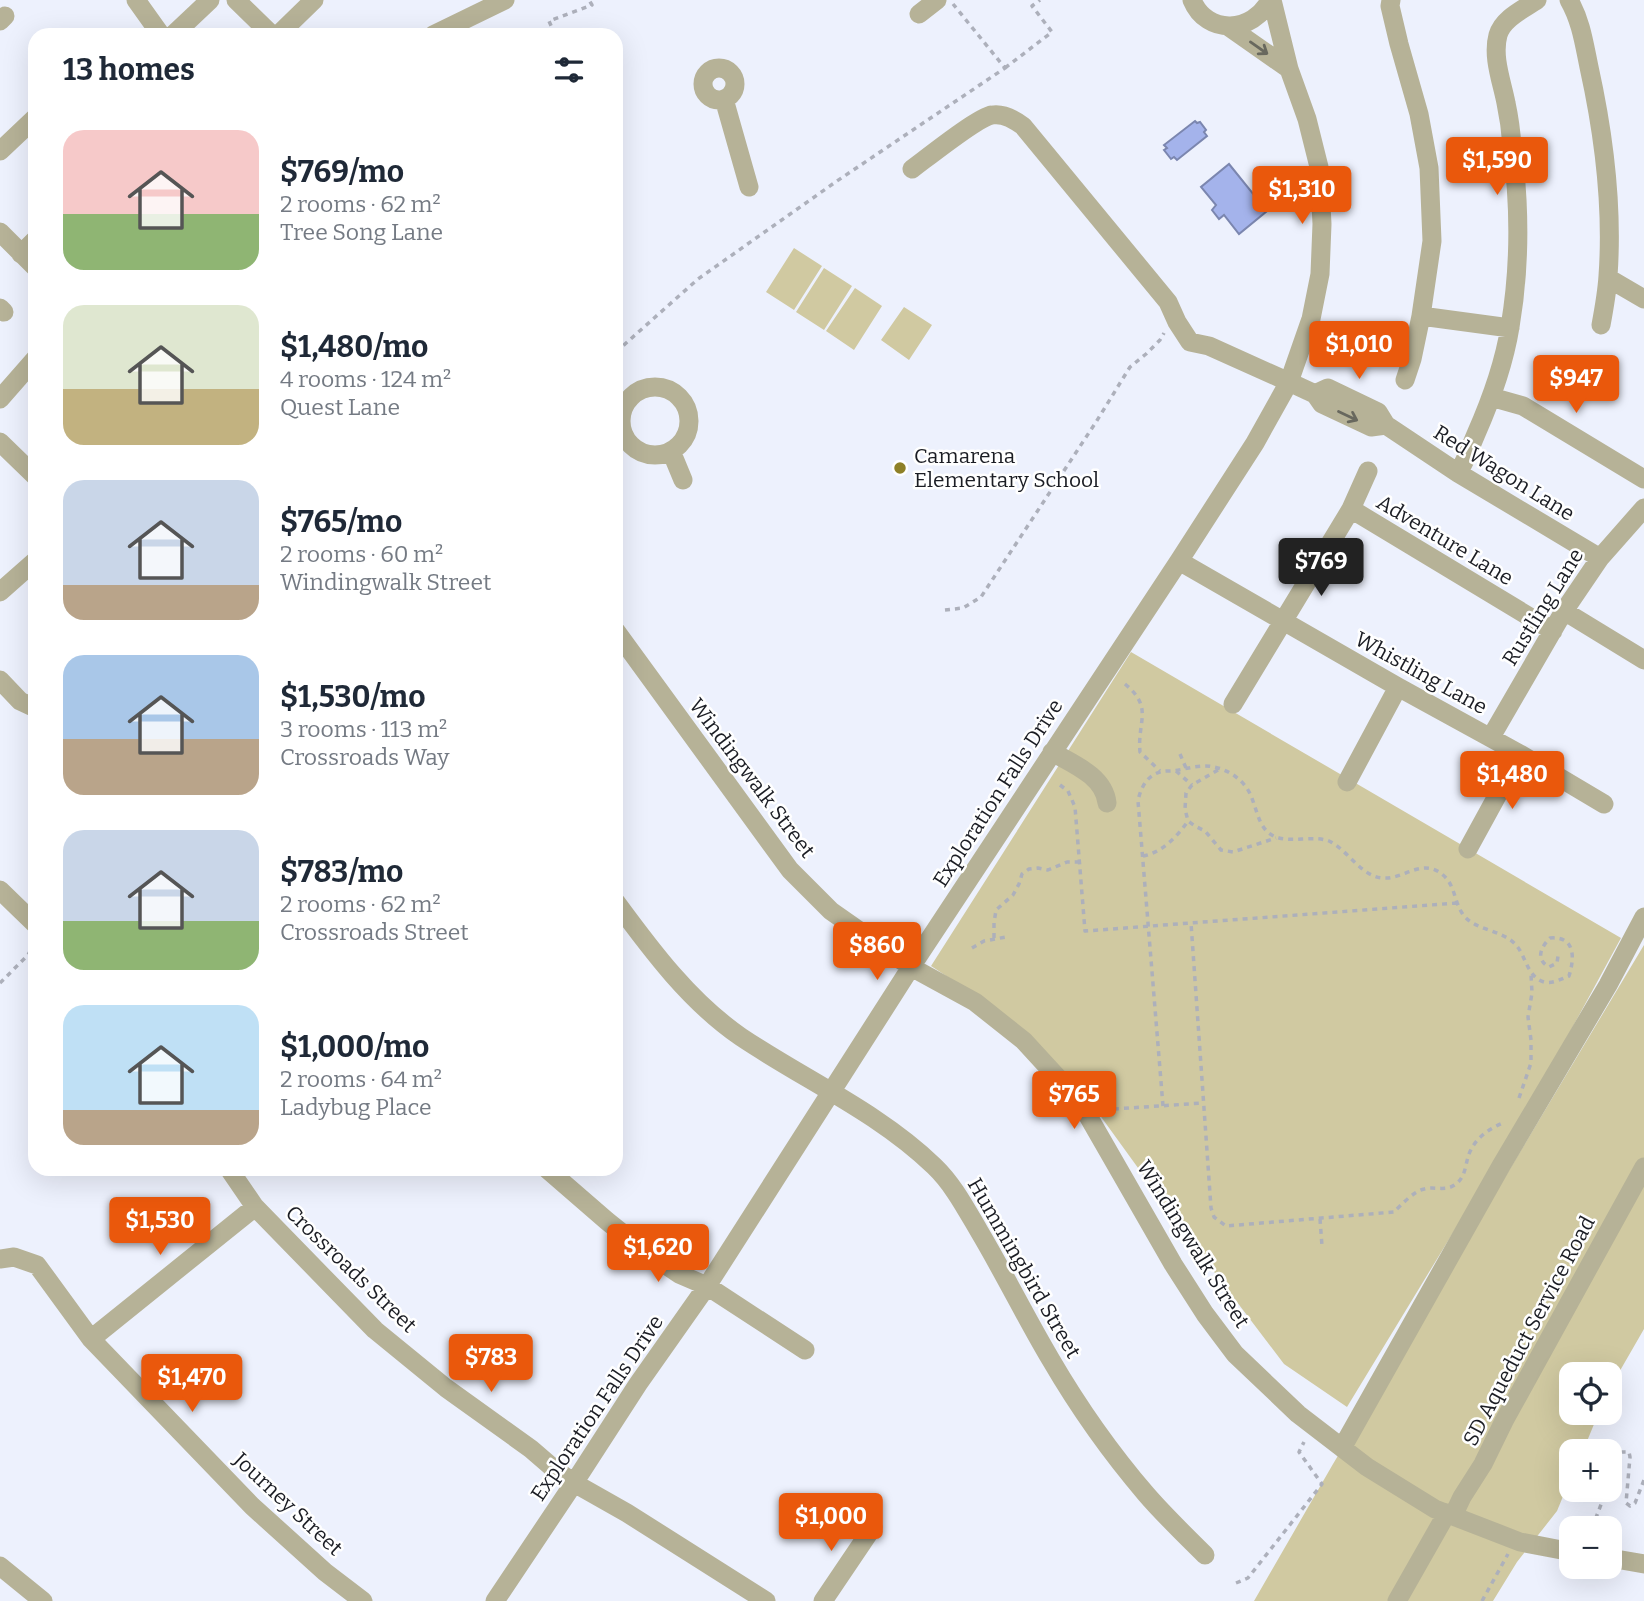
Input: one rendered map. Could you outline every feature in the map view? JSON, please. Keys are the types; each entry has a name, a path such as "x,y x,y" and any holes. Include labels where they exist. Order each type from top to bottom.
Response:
{"street":[{"path":"136,0 156,28"},
{"path":"180,28 210,0"},
{"path":"236,0 265,28"},
{"path":"285,28 314,0"},
{"path":"447,28 505,0"},
{"path":"919,14 937,0"},
{"path":"1192,0 1203,16 1215,24 1229,27 1289,69"},
{"name":"Exploration Falls Drive","path":"1229,27 1255,19 1271,0"},
{"name":"Exploration Falls Drive","path":"495,1601 638,1384 707,1286 911,967 1180,561 1255,443 1289,382 1311,319 1320,274 1322,224 1319,167 1271,0"},
{"path":"1391,0 1390,6 1419,114 1429,168 1432,241 1421,316 1405,380"},
{"path":"1458,473 1468,457 1503,359 1510,328 1517,265 1517,201 1511,136 1496,46 1501,27 1537,0"},
{"path":"1569,0 1578,16 1604,143 1609,212 1608,278 1601,325"},
{"path":"724,99 749,187"},
{"name":"Red Wagon Lane","path":"912,169 975,123 992,115 1012,118 1023,125 1168,302 1190,342 1209,346 1315,394 1328,388 1378,412 1386,425 1458,473 1600,558"},
{"path":"0,151 28,125"},
{"path":"0,232 28,253"},
{"path":"1608,278 1644,299"},
{"path":"1421,316 1510,328"},
{"path":"0,399 28,367"},
{"path":"623,411 630,397 640,390 663,387 682,400 688,411 689,423 687,434 671,451 652,455 623,445"},
{"path":"1491,397 1523,406 1644,479"},
{"path":"0,442 28,470"},
{"path":"671,451 683,480"},
{"path":"1233,704 1351,509 1368,471"},
{"name":"Rustling Lane","path":"1490,737 1564,611 1600,558 1644,508"},
{"name":"Adventure Lane","path":"1351,509 1553,631"},
{"name":"Whistling Lane","path":"1180,561 1604,804"},
{"path":"0,592 28,567"},
{"path":"1564,611 1644,660"},
{"name":"Windingwalk Street","path":"623,641 790,870 831,911 911,967 975,1002 1024,1041 1080,1102 1173,1264 1235,1354 1298,1414 1342,1448 1367,1467 1436,1509 1520,1542 1559,1550"},
{"path":"1,681 20,701 28,705"},
{"path":"1347,782 1398,687"},
{"path":"1052,752 1082,769 1099,784 1106,794 1107,803"},
{"path":"1468,849 1520,754"},
{"path":"0,890 28,917"},
{"name":"Hummingbird Street","path":"623,911 658,958 712,1013 739,1035 831,1091 936,1167 992,1251 1090,1424 1149,1497 1205,1555"},
{"path":"1342,1448 1501,1166 1608,985 1644,917"},
{"name":"SD Aqueduct Service Road","path":"1397,1601 1483,1464 1644,1167"},
{"name":"Crossroads Street","path":"234,1176 255,1207 376,1330 446,1388 574,1483 627,1513 766,1601"},
{"path":"555,1176 642,1249 679,1274 707,1286 805,1350"},
{"path":"91,1339 255,1207"},
{"name":"Journey Street","path":"7,1258 37,1265 91,1339 252,1506 325,1572 363,1601"},
{"path":"823,1601 873,1527"},
{"path":"1622,1560 1644,1564"},
{"path":"0,1566 43,1601"}],"path":[{"path":"552,28 549,21 592,5 590,0"},
{"path":"950,0 1006,68"},
{"path":"623,346 698,279 837,181 1006,68 1052,32 1032,6 1040,0"},
{"path":"945,610 963,608 981,597 1130,367 1160,340 1167,329"},
{"path":"1125,684 1137,694 1141,703 1140,752 1160,771"},
{"path":"1180,754 1185,768"},
{"path":"1163,1106 1138,801 1140,790 1145,781 1160,771 1206,766 1230,772 1243,782 1251,794 1259,821 1268,833 1278,838"},
{"path":"1219,769 1192,785 1186,793 1185,809 1188,821 1205,831 1221,850 1233,852 1278,838 1329,841 1376,877 1385,879 1428,868 1443,874 1452,886 1463,915 1473,923 1501,934 1515,944 1531,974 1532,993 1528,1017 1531,1063 1518,1099"},
{"path":"1176,771 1192,785"},
{"path":"1060,785 1068,791 1075,807 1085,931 1457,903"},
{"path":"1143,856 1163,849 1188,821"},
{"path":"994,938 996,910 1013,895 1022,874 1029,869 1048,870 1067,862 1079,862"},
{"path":"1191,923 1211,1208 1214,1217 1226,1226 1394,1212 1423,1189 1443,1189 1455,1185 1464,1175 1470,1151 1480,1137 1494,1126 1507,1122"},
{"path":"972,948 984,941 1006,937"},
{"path":"1531,974 1543,982 1556,982 1569,976 1573,953 1568,942 1559,937 1550,938 1542,946 1540,954 1544,964 1549,967 1557,963 1556,954"},
{"path":"0,983 28,955"},
{"path":"1114,1110 1203,1102"},
{"path":"1320,1219 1322,1245"},
{"path":"1236,1583 1248,1578 1322,1484 1299,1452 1304,1442"},
{"path":"1622,1452 1629,1452 1630,1457 1626,1503 1630,1506 1635,1503 1644,1480"},
{"path":"1482,1601 1508,1553"}],"shaded area":[{"path":"794,248 822,266 794,310 766,292"},
{"path":"824,268 852,286 824,330 796,312"},
{"path":"855,288 882,306 854,350 826,331"},
{"path":"904,307 932,325 909,360 881,340"},
{"path":"1131,652 1621,938 1527,1111 1347,1407 1284,1364 1078,1085 954,981 931,966"},
{"path":"1644,945 1644,1329 1622,1367 1622,1362 1559,1362 1559,1425 1594,1425 1588,1439 1559,1439 1561,1502 1557,1511 1517,1562 1493,1601 1254,1601 1333,1464"}],"water":[{"path":"1195,121 1200,122 1207,136 1177,160 1174,157 1171,159 1164,150 1167,148 1164,145"},
{"path":"1229,164 1267,211 1239,234 1224,215 1219,219 1212,210 1216,205 1201,187"}],"place":[{"name":"Camarena Elementary School","path":"900,468"}]}
